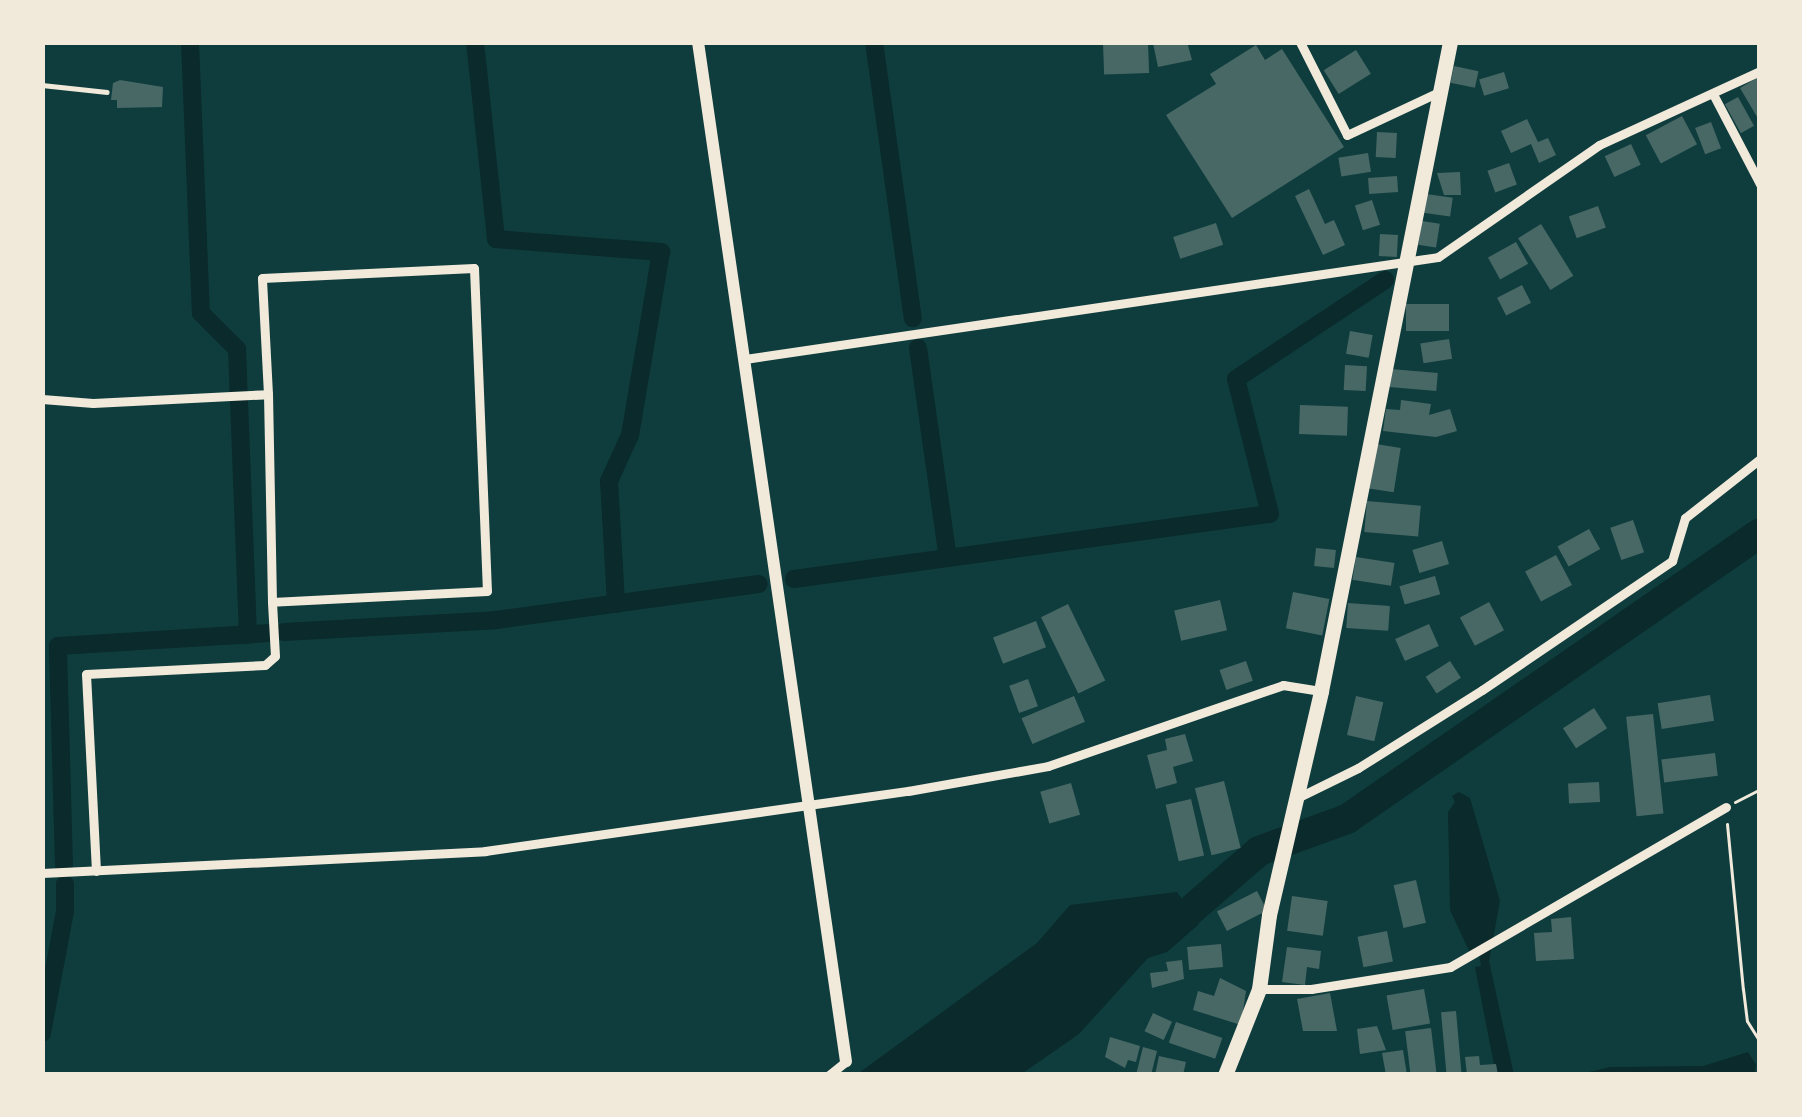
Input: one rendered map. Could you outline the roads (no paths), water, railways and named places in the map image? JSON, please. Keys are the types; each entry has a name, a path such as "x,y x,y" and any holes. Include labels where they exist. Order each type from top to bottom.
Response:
{"main road":[{"path":"1225,1075 1259,989 1269,915 1322,691 1450,42"}],"street":[{"path":"698,42 846,1060 829,1075"},
{"path":"1300,42 1346,135 1439,92"},
{"path":"745,359 1438,256 1599,145 1760,70"},
{"path":"1713,94 1760,184"},
{"path":"96,871 86,674 265,665 274,656 272,602 268,394 262,278 474,268 487,591 272,602"},
{"path":"42,399 94,403 268,394"},
{"path":"1296,798 1358,768 1672,562 1685,518 1760,459"},
{"path":"42,873 485,851 1016,775 1283,685 1322,691"},
{"path":"1259,989 1311,989 1450,967 1726,807"}],"lane":[{"path":"42,85 107,92"}],"water":[{"path":"1459,792 1470,798 1500,901 1489,961 1514,1075 1496,1075 1475,967 1481,966 1479,954 1471,955 1450,910 1448,812 1455,802 1452,796"},
{"path":"1177,892 1199,924 1167,952 1148,958 1079,1034 1020,1075 856,1075 1037,943 1070,905"},
{"path":"1748,1052 1756,1065 1754,1075 1577,1075 1610,1067 1703,1066"}],"waterway":[{"path":"190,42 201,313 237,349 248,635"},
{"path":"475,42 496,239 661,252 630,435 609,481 616,604"},
{"path":"874,42 913,318"},
{"path":"794,579 1270,514 1236,379 1385,280"},
{"path":"918,348 948,558"},
{"path":"1161,936 1259,851 1347,819 1760,533"},
{"path":"284,632 496,620 759,584"},
{"path":"64,865 58,646 270,633"},
{"path":"42,1033 65,911 65,884"}]}
